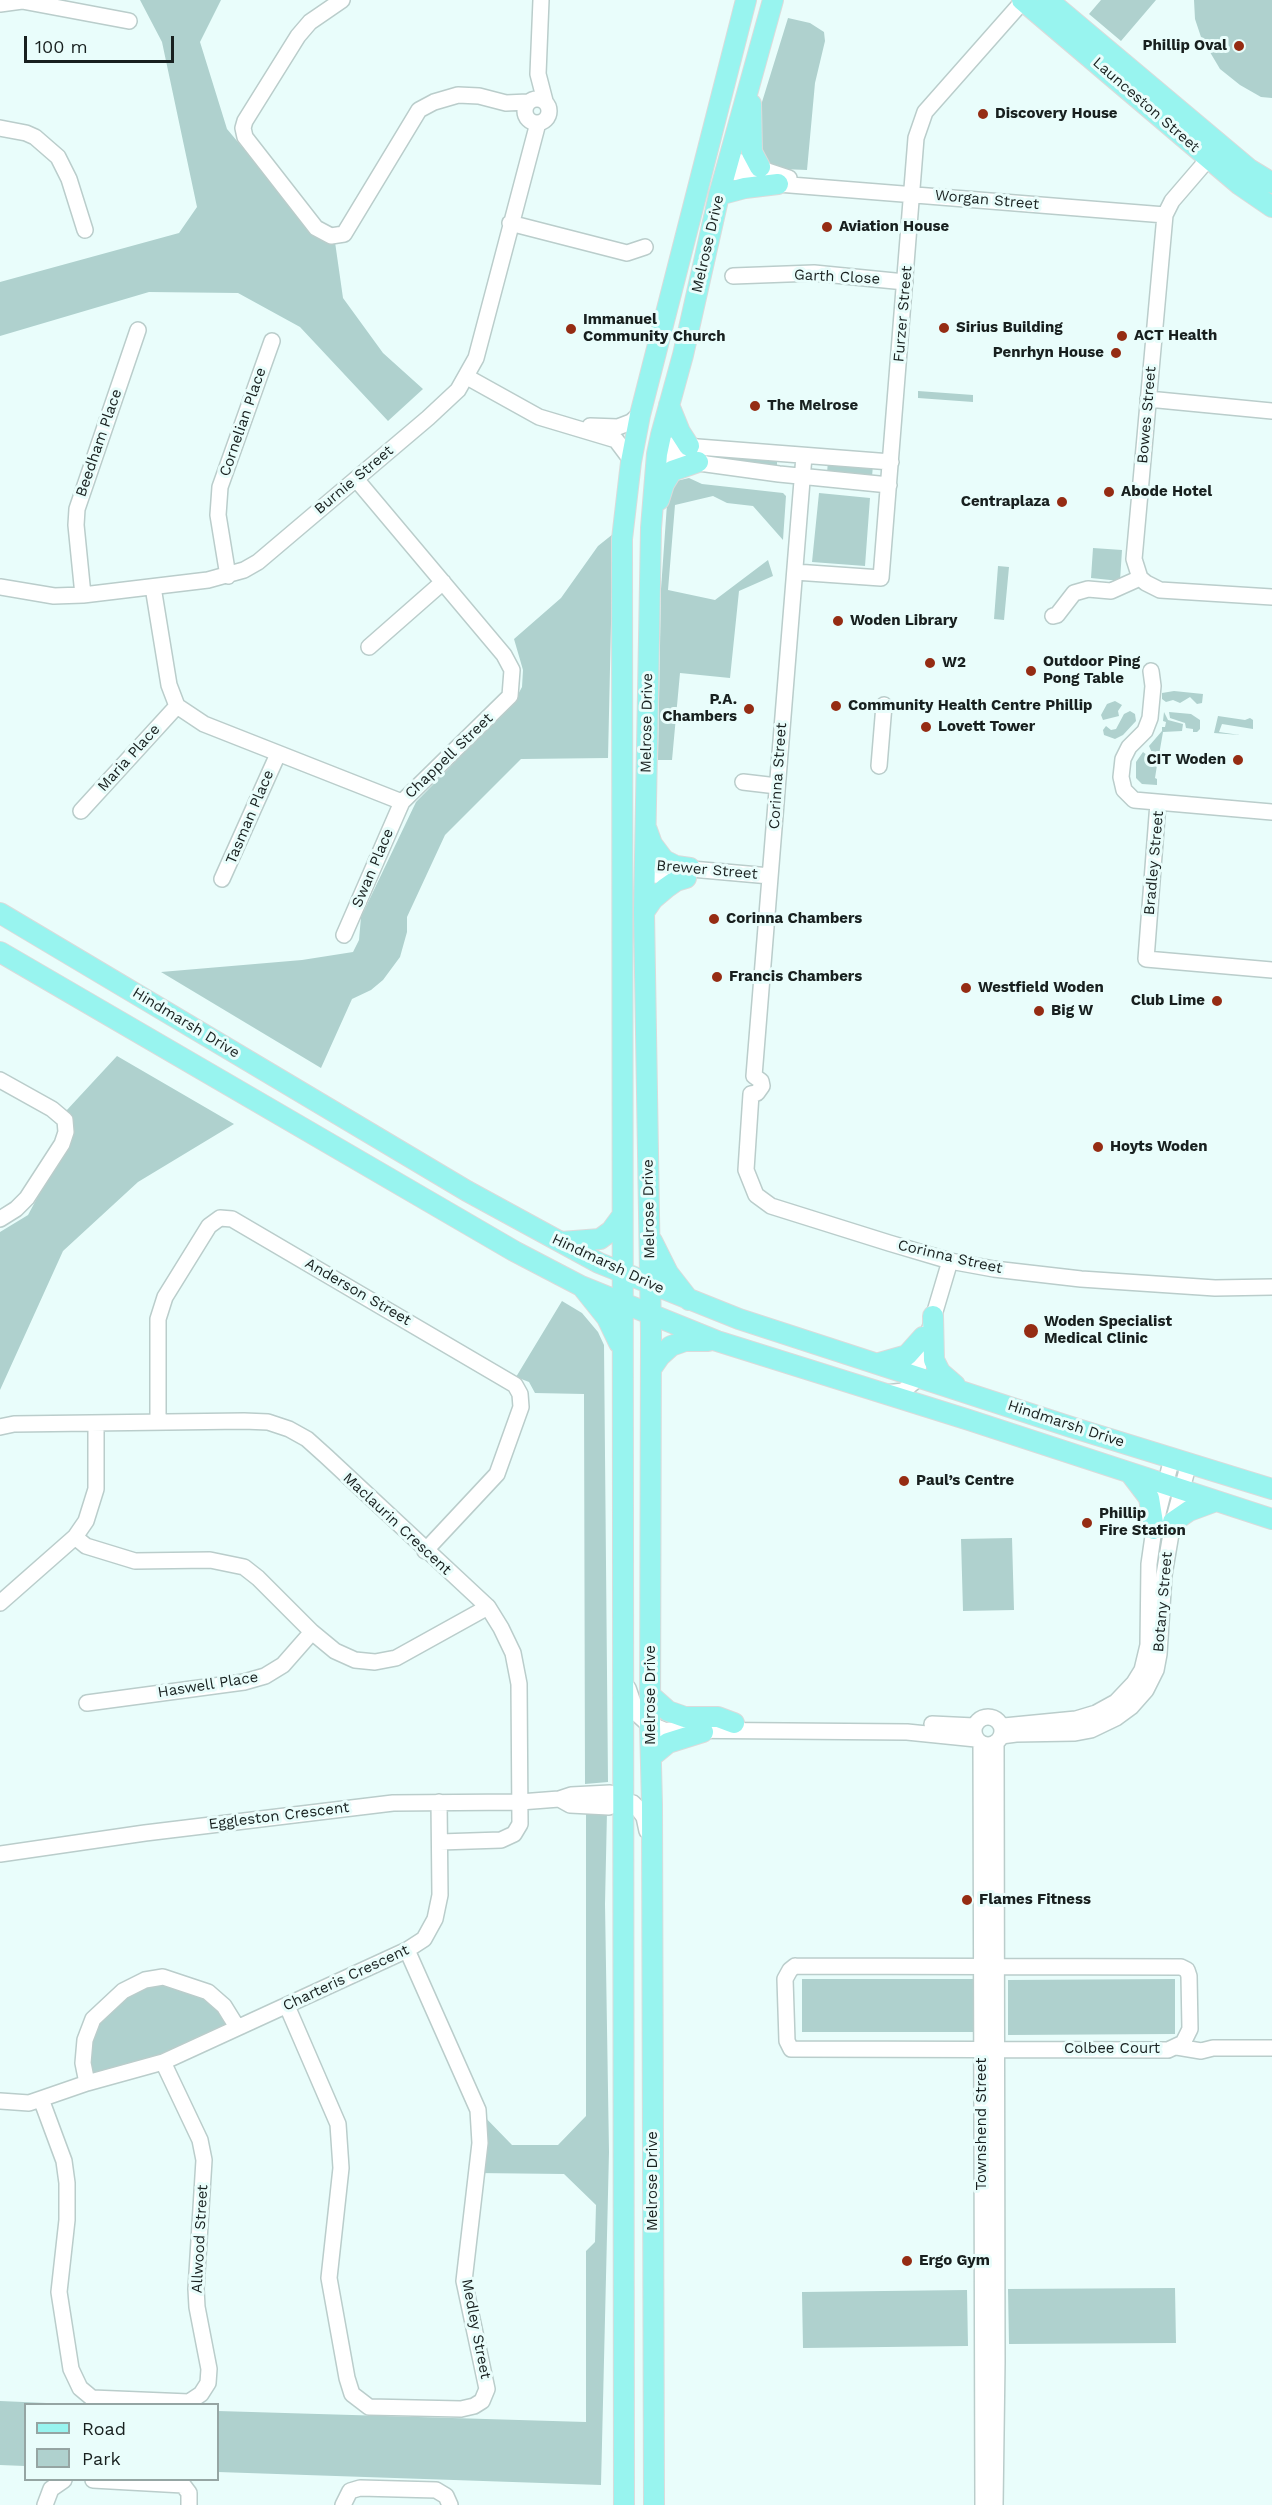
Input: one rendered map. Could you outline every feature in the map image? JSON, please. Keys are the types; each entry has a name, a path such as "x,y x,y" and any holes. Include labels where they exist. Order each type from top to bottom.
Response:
{"main road":[{"name":"Melrose Drive","path":"626,2500 627,1802 622,1759 622,539 640,414 746,0"},
{"name":"Melrose Drive","path":"658,2500 650,1725 650,1236 644,919 651,528 657,454 683,355 719,195 773,0"},
{"name":"Launceston Street","path":"1022,0 1215,152 1272,183"},
{"name":"Launceston Street","path":"1048,0 1215,152 1240,185 1272,207"},
{"path":"752,72 752,152 760,167"},
{"path":"706,158 728,164"},
{"path":"719,195 744,188 778,184"},
{"path":"651,528 664,484 672,471 694,454 680,432 669,405"},
{"path":"629,483 639,478 644,464 657,454 650,447 640,414"},
{"path":"623,949 636,942 642,935 644,919 653,899 688,873 664,860 651,844 645,825"},
{"path":"623,868 645,869"},
{"name":"Hindmarsh Drive","path":"0,913 558,1242 690,1301 879,1364 913,1385 1130,1473 1272,1519"},
{"path":"623,949 635,954 645,963"},
{"name":"Hindmarsh Drive","path":"0,952 514,1251 581,1286 717,1341 884,1393 913,1385 962,1390 1269,1487"},
{"path":"558,1242 600,1239 611,1232 622,1216"},
{"path":"650,1236 668,1273 690,1301"},
{"path":"581,1286 607,1318 623,1351"},
{"path":"933,1316 934,1360 940,1372 962,1390"},
{"path":"879,1364 907,1355 923,1337"},
{"path":"651,1369 671,1346 685,1341 717,1341"},
{"path":"1130,1473 1149,1498 1154,1529"},
{"path":"1173,1522 1189,1511 1216,1501"},
{"path":"650,1695 668,1711 685,1717 718,1717 734,1723"},
{"path":"651,1766 668,1743 703,1732"}],"street":[{"path":"342,0 310,22 298,36 245,121 243,128 245,137 316,228 331,236 344,234 419,110 434,102 458,95 479,96 532,110"},
{"name":"Burnie Street","path":"0,587 54,596 83,595 228,576 258,562 458,390 481,341 529,149 538,74 541,0"},
{"name":"Furzer Street","path":"795,572 881,578 916,138 925,112 1022,0"},
{"path":"0,4 22,1 129,21"},
{"path":"0,128 36,138 58,157 69,179 85,230"},
{"name":"Bowes Street","path":"1140,578 1134,559 1165,215 1172,201 1215,152"},
{"name":"Worgan Street","path":"728,164 760,167 809,185"},
{"name":"Worgan Street","path":"728,164 778,184 1165,215"},
{"path":"510,223 627,253 645,247"},
{"name":"Garth Close","path":"733,276 814,273 905,282"},
{"name":"Beedham Place","path":"83,595 76,525 77,508 138,330"},
{"name":"Cornelian Place","path":"228,576 218,515 220,487 272,340"},
{"path":"466,377 539,417 616,440 632,460"},
{"path":"1148,399 1272,411"},
{"path":"575,426 618,427 631,422 640,414"},
{"path":"657,454 672,445 694,454 803,476 889,485"},
{"path":"694,454 804,456 891,462"},
{"name":"Corinna Street","path":"804,456 754,1076 761,1081 762,1086 759,1091 751,1094 746,1170 752,1189 760,1199 771,1206 950,1261 994,1269 1081,1279 1215,1288 1272,1287"},
{"name":"Chappell Street","path":"177,706 204,724 402,802 510,696 512,670 504,655 356,479"},
{"path":"1053,616 1057,615 1074,593 1088,589 1111,591 1140,578 1161,591 1272,597"},
{"path":"369,647 443,582"},
{"path":"153,587 169,685 177,706"},
{"path":"1152,671 1150,718 1145,731 1129,747 1123,759 1121,777 1124,790 1134,800 1158,803"},
{"path":"879,766 884,705"},
{"name":"Maria Place","path":"81,811 177,706"},
{"name":"Tasman Place","path":"222,879 278,754"},
{"path":"743,782 777,786"},
{"name":"Swan Place","path":"344,935 402,802"},
{"name":"Bradley Street","path":"1272,812 1158,803 1146,959 1272,970"},
{"name":"Brewer Street","path":"645,869 770,881"},
{"path":"0,1080 65,1120 66,1132 62,1144 27,1198 16,1209 0,1219"},
{"name":"Anderson Street","path":"158,1422 158,1319 165,1297 209,1226 220,1218 232,1219 515,1385 520,1394 521,1407 497,1474 425,1551"},
{"path":"913,1385 950,1261"},
{"name":"Corinna Street","path":"1256,1287 1272,1280"},
{"path":"913,1385 923,1337 933,1316"},
{"name":"Maclaurin Crescent","path":"0,1427 14,1424 268,1422 289,1429 307,1439 327,1456 425,1551 488,1607 501,1628 516,1665 519,1684 520,1802 518,1830 501,1840 440,1842"},
{"path":"0,1603 75,1537 86,1521 96,1489 96,1423"},
{"name":"Botany Street","path":"650,1725 908,1722 988,1736 1028,1722 1076,1719 1096,1713 1116,1702 1134,1683 1142,1670 1148,1646 1149,1564 1154,1529 1173,1487 1180,1460"},
{"name":"Botany Street","path":"650,1725 664,1730 703,1732 907,1732 988,1736 1075,1733 1091,1730 1116,1718 1142,1695 1154,1675 1159,1654 1164,1575 1173,1522 1173,1487"},
{"path":"75,1537 86,1546 135,1560 210,1560 244,1568 258,1578 312,1632 335,1651 355,1660 375,1662 396,1658 488,1607"},
{"name":"Haswell Place","path":"87,1703 244,1682 265,1676 283,1665 312,1632"},
{"path":"622,1671 634,1709 650,1725"},
{"path":"622,1759 637,1728 650,1725"},
{"name":"Townshend Street","path":"983,2505 989,2049 988,1736"},
{"path":"651,1766 642,1796 627,1802 644,1817 652,1848"},
{"name":"Eggleston Crescent","path":"0,1854 355,1806 559,1799 570,1804 609,1807 627,1802"},
{"name":"Charteris Crescent","path":"0,2101 29,2103 87,2083 163,2062 407,1950 424,1939 435,1919 440,1895 439,1802"},
{"name":"Medley Street","path":"287,2006 338,2124 341,2168 329,2278 352,2394 369,2406 461,2409 474,2406 482,2401 487,2389 464,2281 480,2143 478,2110 407,1950"},
{"name":"Colbee Court","path":"795,1966 989,1967 1181,1967 1187,1970 1189,1976 1190,2029 1186,2039 1177,2047 1168,2050 791,2049 787,2042 785,1979 787,1973 795,1966"},
{"path":"87,2083 83,2063 85,2040 93,2019 123,1991 146,1980 162,1977 208,1992 224,2006 237,2027"},
{"path":"1190,2029 1201,2046 1272,2048"},
{"path":"1177,2047 1201,2051 1213,2048"},
{"name":"Townshend Street","path":"989,2049 995,2505"},
{"name":"Allwood Street","path":"41,2099 64,2161 67,2183 67,2220 59,2292 71,2369 80,2388 92,2397 189,2402 201,2394 208,2383 208,2368 196,2289 204,2160 200,2140 163,2062"},
{"name":"Townshend Street","path":"996,2478 1005,2505"},
{"path":"45,2505 51,2489 63,2481"},
{"path":"111,2481 183,2485 189,2493 189,2505"},
{"path":"343,2505 350,2491 360,2488 436,2490 446,2496 450,2505"}],"green space":[{"path":"140,0 221,0 200,42 227,129 319,239 335,242 343,298 383,353 423,389 388,421 300,327 238,293 149,292 0,336 0,282 179,233 197,207 162,42"},
{"path":"1101,0 1156,0 1121,41 1089,14"},
{"name":"Phillip Oval","path":"1194,0 1272,0 1272,98 1261,97 1240,85 1220,69 1201,37 1195,19"},
{"path":"788,18 810,23 824,32 825,41 815,83 807,170 782,169 766,161 760,149 757,130 762,102"},
{"path":"918,391 973,395 973,402 918,398"},
{"path":"674,449 777,459 777,466 693,458"},
{"path":"828,461 873,465 872,477 827,473"},
{"path":"689,478 702,484 783,493 786,496 783,540 753,506 727,503 713,496 675,505 668,590 715,600 768,560 773,576 739,591 730,678 680,673 672,760 658,760 661,589 668,490 672,482"},
{"path":"819,493 870,498 865,566 812,562"},
{"path":"613,534 608,758 521,759 445,835 407,917 407,932 400,957 383,980 371,990 352,999 321,1068 161,972 302,960 353,952 359,940 361,917 416,802 514,702 522,687 523,670 514,639 561,598 598,546"},
{"path":"1093,548 1122,550 1120,581 1091,578"},
{"path":"998,566 1009,567 1004,620 994,619"},
{"path":"1174,691 1203,694 1202,703 1197,704 1190,697 1180,703 1173,700 1166,702 1162,699 1162,693"},
{"path":"1115,701 1122,705 1118,711 1119,716 1103,720 1101,715 1107,704"},
{"path":"1130,711 1135,714 1136,721 1123,735 1115,739 1104,735 1103,730 1106,726 1111,730 1116,729 1124,714"},
{"path":"1164,712 1168,720 1183,724 1182,731 1163,732 1159,755 1153,755 1149,746 1162,731 1162,727 1165,727"},
{"path":"1169,712 1191,714 1200,720 1200,729 1193,732 1193,729 1186,728 1185,723 1170,718"},
{"path":"1218,716 1245,720 1250,718 1253,720 1253,729 1222,724 1219,732 1240,735 1214,733"},
{"path":"1143,752 1151,758 1158,759 1155,778 1157,785 1142,784 1136,778 1136,762"},
{"path":"117,1056 234,1124 138,1182 63,1251 0,1390 0,1232 28,1215 71,1135 71,1119 66,1111"},
{"path":"562,1301 582,1313 598,1332 604,1345 608,1782 585,1784 584,1394 535,1393 529,1382 516,1377"},
{"path":"1012,1538 1014,1610 963,1611 961,1539"},
{"path":"586,1809 607,1811 605,1904 609,2152 601,2485 219,2472 219,2411 586,2422 586,2251 595,2242 596,2205 564,2174 476,2173 478,2110 512,2145 558,2145 586,2116"},
{"path":"802,1979 973,1979 973,2032 802,2032"},
{"path":"1175,1979 1175,2034 1008,2035 1008,1980"},
{"path":"145,1980 188,1984 237,2027 87,2083 90,2026"},
{"path":"1175,2288 1176,2343 1009,2344 1008,2289"},
{"path":"967,2290 968,2346 803,2348 802,2292"},
{"path":"0,2401 47,2403 24,2403 24,2466 0,2465"}],"place":[{"name":"Phillip Oval","path":"1239,46"},
{"name":"Discovery House","path":"983,114"},
{"name":"Aviation House","path":"827,227"},
{"name":"Sirius Building","path":"944,328"},
{"name":"Immanuel Community Church","path":"571,329"},
{"name":"ACT Health","path":"1122,336"},
{"name":"Penrhyn House","path":"1116,353"},
{"name":"The Melrose","path":"755,406"},
{"name":"Abode Hotel","path":"1109,492"},
{"name":"Centraplaza","path":"1062,502"},
{"name":"Woden Library","path":"838,621"},
{"name":"W2","path":"930,663"},
{"name":"Outdoor Ping Pong Table","path":"1031,671"},
{"name":"Community Health Centre Phillip","path":"836,706"},
{"name":"P.A. Chambers","path":"749,709"},
{"name":"Lovett Tower","path":"926,727"},
{"name":"CIT Woden","path":"1238,760"},
{"name":"Corinna Chambers","path":"714,919"},
{"name":"Francis Chambers","path":"717,977"},
{"name":"Westfield Woden","path":"966,988"},
{"name":"Club Lime","path":"1217,1001"},
{"name":"Big W","path":"1039,1011"},
{"name":"Hoyts Woden","path":"1098,1147"},
{"name":"Woden Specialist Medical Clinic","path":"1031,1331"},
{"name":"Paul’s Centre","path":"904,1481"},
{"name":"Phillip Fire Station","path":"1087,1523"},
{"name":"Flames Fitness","path":"967,1900"},
{"name":"Ergo Gym","path":"907,2261"}]}
